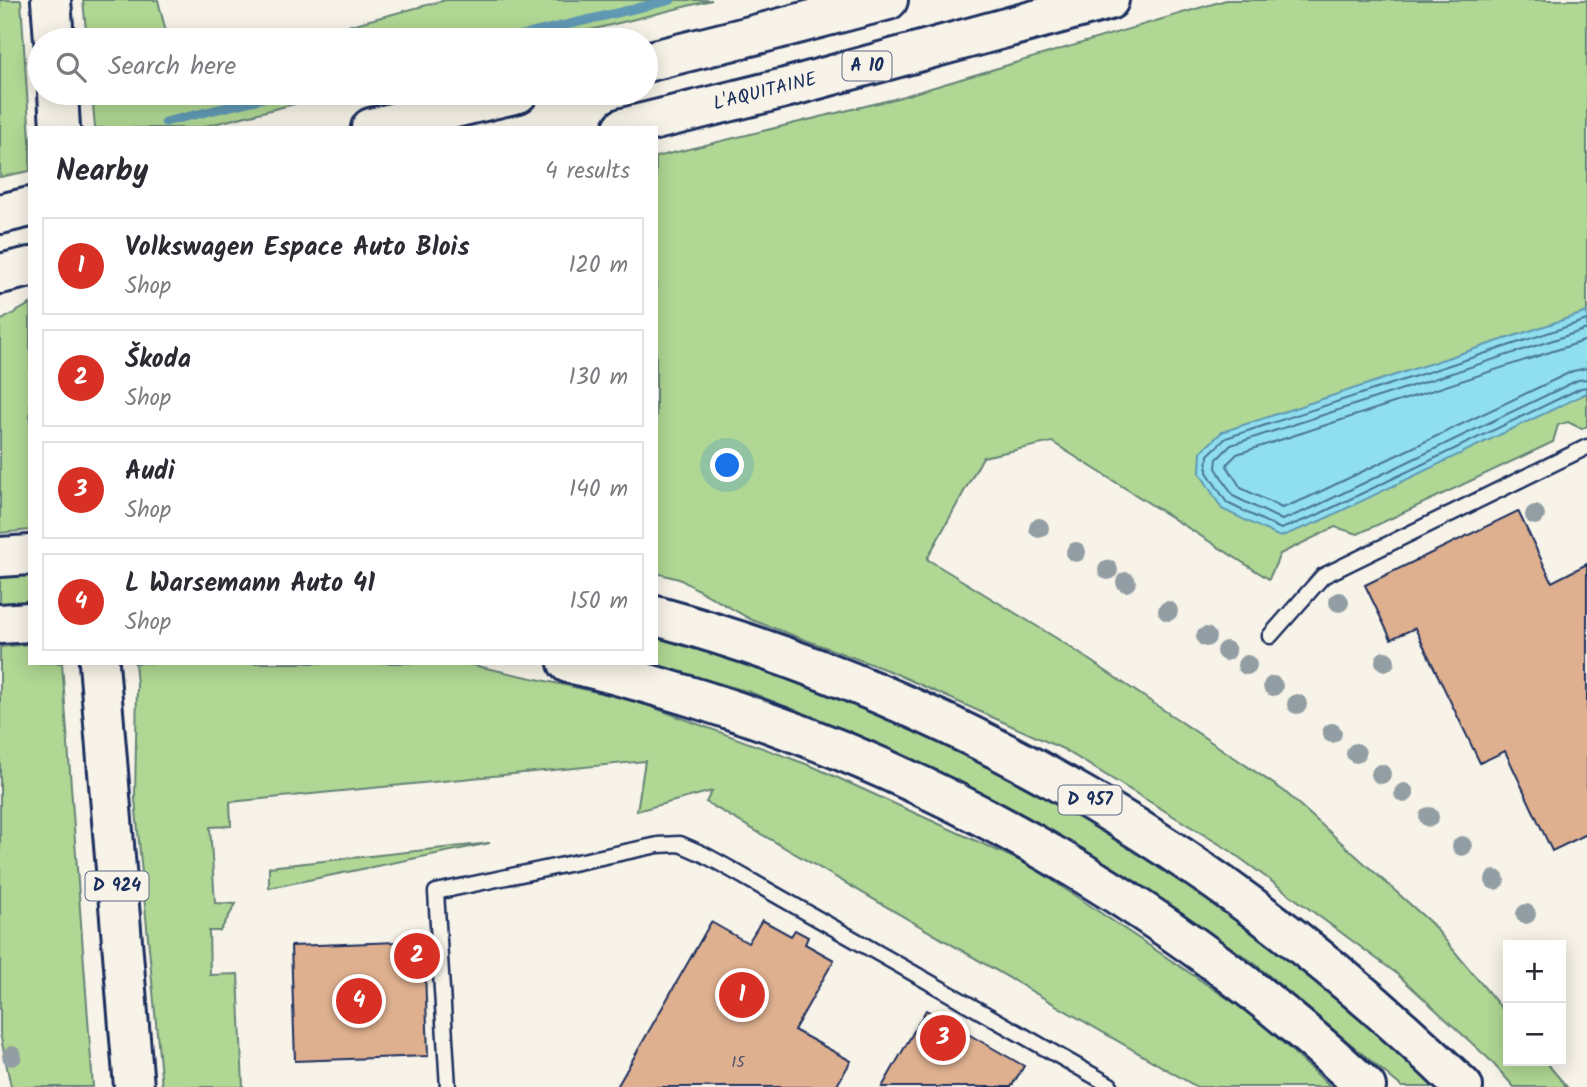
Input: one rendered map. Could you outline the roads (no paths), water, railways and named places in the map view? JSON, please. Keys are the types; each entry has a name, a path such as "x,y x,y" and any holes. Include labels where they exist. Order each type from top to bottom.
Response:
{"main road":[{"path":"51,0 53,28"},
{"path":"658,59 888,0"},
{"name":"L'AQUITAINE","path":"631,126 785,88 1109,0"},
{"path":"379,126 468,105"},
{"path":"0,214 28,207"},
{"path":"0,274 28,267"},
{"path":"0,557 28,555"},
{"name":"D 957","path":"658,617 768,652 896,701 1003,752 1114,814 1205,873 1304,945 1387,1016 1463,1087"},
{"path":"0,624 28,622"},
{"path":"576,665 672,691 763,720 875,764 982,816 1107,888 1172,931 1259,995 1366,1087"},
{"name":"D 924","path":"100,674 134,1087"}],"lane":[{"path":"1270,636 1323,576 1587,447"},
{"path":"449,1087 436,892 658,845 680,844 725,866 1110,1086"}],"water":[{"path":"1587,312 1587,393 1318,522 1280,537 1222,509 1200,473 1201,452 1222,432"}],"waterway":[{"path":"553,28 671,0"},
{"path":"165,122 235,105"}],"place":[{"name":"Škoda","path":"417,956"},
{"name":"Volkswagen Espace Auto Blois","path":"742,995"},
{"name":"L Warsemann Auto 41","path":"359,1001"},
{"name":"Audi","path":"943,1038"}]}
